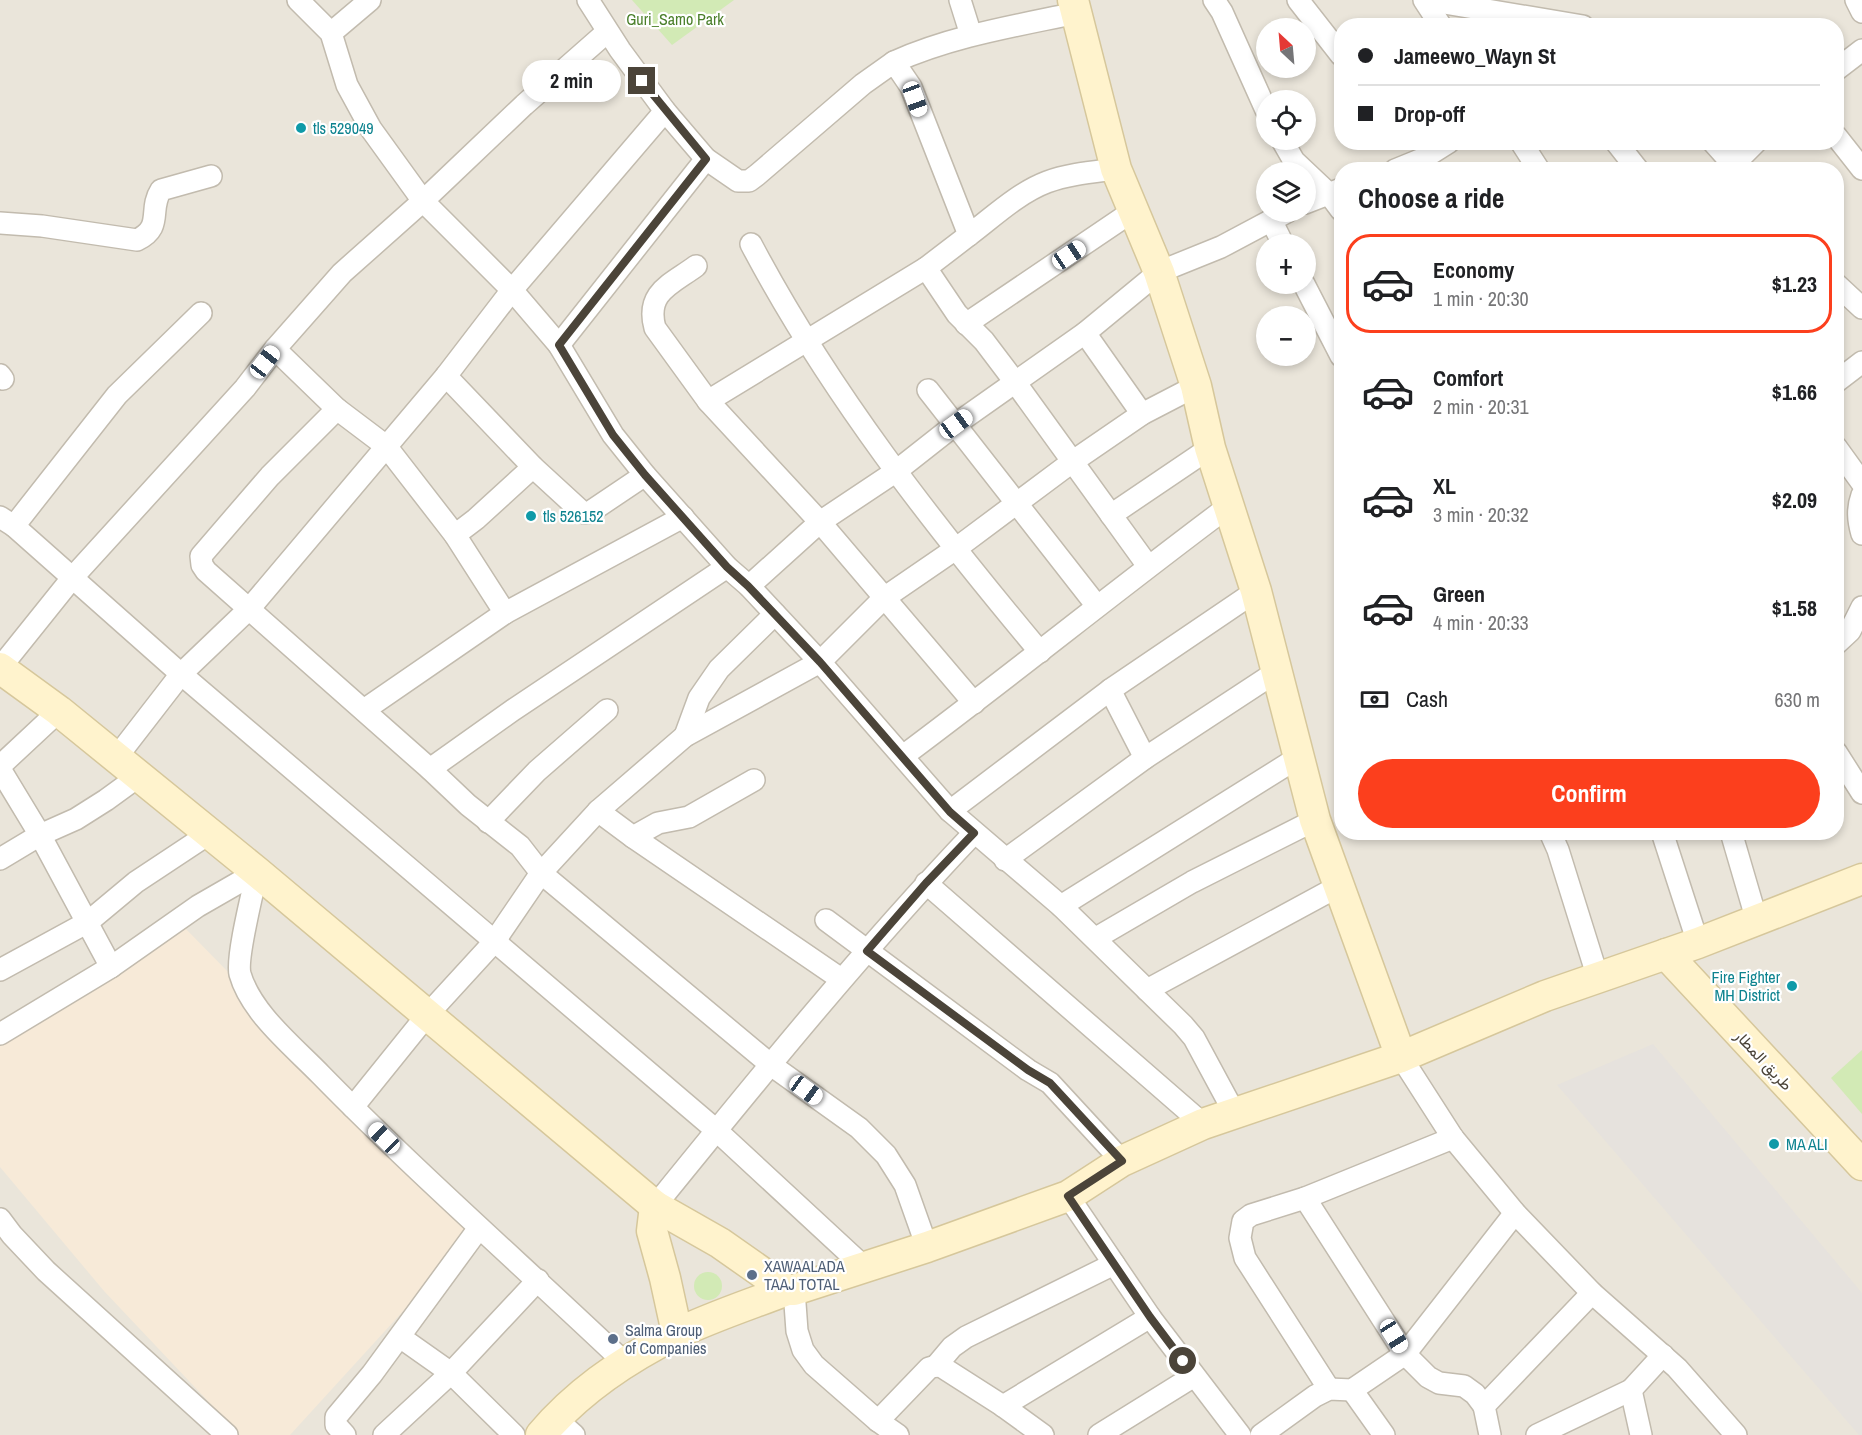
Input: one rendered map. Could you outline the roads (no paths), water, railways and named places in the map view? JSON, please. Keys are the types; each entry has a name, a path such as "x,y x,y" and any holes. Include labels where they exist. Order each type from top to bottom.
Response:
{"main road":[{"path":"1075,6 1116,169 1160,272 1196,386 1210,448 1256,591 1315,819 1401,1057"},
{"path":"0,668 59,711 210,833 655,1206 720,1243 791,1290"},
{"path":"557,1429 624,1362 677,1334 791,1290 927,1247 1068,1196 1122,1161 1203,1124 1401,1057 1545,996 1698,943 1862,879"},
{"name":"طريق المطار","path":"1666,954 1862,1165"},
{"path":"655,1206 652,1231 677,1334"}],"street":[{"path":"298,0 331,33 347,85 371,129 423,201 512,290 559,345 613,435 645,475 727,567 820,662 950,812 1061,906 1183,1025 1194,1038 1235,1114"},
{"path":"331,33 370,0"},
{"path":"588,0 608,32 665,111 706,159 738,182 749,181 863,84 894,62 915,52 1075,6"},
{"path":"960,0 971,35"},
{"path":"1214,0 1257,90"},
{"path":"1298,0 1334,46"},
{"path":"1425,0 1436,18"},
{"path":"1425,0 1534,18"},
{"path":"1856,0 1862,12"},
{"path":"0,668 73,577 245,388 275,349 342,273 423,201 524,105 608,32"},
{"path":"1844,64 1862,50"},
{"path":"894,62 911,87 969,235"},
{"path":"0,859 76,819 106,800 181,674 250,608 446,376 512,290 665,111"},
{"path":"1844,146 1862,169"},
{"path":"1288,150 1294,161 1334,195"},
{"path":"1420,157 1434,150"},
{"path":"1622,150 1632,162"},
{"path":"1719,150 1728,162"},
{"path":"1738,162 1749,150"},
{"path":"559,345 706,159"},
{"path":"708,401 926,268 1024,194 1046,182 1068,176 1116,169"},
{"path":"0,223 42,226 137,240 148,235 154,226 156,198 161,190 211,176"},
{"path":"1316,201 1334,198"},
{"path":"966,324 1133,211"},
{"path":"748,586 820,522 895,472 956,424 1084,333 1160,272 1221,247 1268,222"},
{"path":"750,244 806,341 895,472 954,550 1040,652"},
{"path":"696,266 659,293 653,304 651,316 655,328 708,401 820,522 974,704"},
{"path":"926,268 957,314 984,341 1015,382 1148,566"},
{"path":"1844,291 1862,308"},
{"path":"1309,294 1334,342"},
{"path":"201,313 117,395 7,521 181,674 716,1130 863,1266"},
{"path":"1084,333 1142,414"},
{"path":"275,349 337,409 386,446 455,535 505,612"},
{"path":"1844,376 1862,362"},
{"path":"446,376 533,467 585,513 645,475"},
{"path":"352,1107 428,1014 494,942 541,873 598,811 685,736 820,662 884,598 1142,414 1196,386"},
{"path":"928,390 1097,606"},
{"path":"337,409 270,476 201,556 202,565 206,571 488,822 520,846 541,873 771,1065 859,1128 886,1155 905,1185 927,1247"},
{"path":"1110,515 1210,448"},
{"path":"1844,458 1862,483"},
{"path":"455,535 533,467"},
{"path":"1862,495 1858,504 1858,518 1862,534"},
{"path":"903,756 974,704 1148,566 1229,506"},
{"path":"364,710 505,612 683,517"},
{"path":"430,769 513,710 727,567"},
{"path":"950,812 1110,690 1256,591"},
{"path":"1844,637 1850,631 1862,607"},
{"path":"685,736 699,698 719,669 775,615"},
{"path":"1005,860 1144,758 1276,672"},
{"path":"1110,690 1144,758"},
{"path":"59,711 0,768 111,966"},
{"path":"488,822 537,771 607,711"},
{"path":"1061,906 1299,757"},
{"path":"1844,765 1862,793"},
{"path":"633,837 658,823 689,817 754,780"},
{"path":"598,811 841,979"},
{"path":"1096,938 1192,882 1315,819"},
{"path":"0,970 88,922 136,882 210,833"},
{"path":"655,1206 841,979 926,883 974,833"},
{"path":"1554,840 1598,978"},
{"path":"1665,840 1698,943"},
{"path":"1733,840 1757,921"},
{"path":"0,1034 111,966 198,906 257,872"},
{"path":"257,872 239,971 244,988 262,1015 352,1107 624,1362"},
{"path":"926,883 1203,1124"},
{"path":"1147,990 1339,886"},
{"path":"826,920 1028,1070 1050,1083 1122,1161"},
{"path":"1401,1057 1453,1138 1515,1213 1592,1293 1677,1368 1729,1433"},
{"path":"1329,1389 1245,1258 1240,1238 1243,1221 1251,1215 1305,1198 1453,1138"},
{"path":"1068,1196 1150,1317 1240,1435"},
{"path":"1305,1198 1405,1354 1428,1377 1439,1383 1464,1386 1475,1394 1484,1406 1490,1435"},
{"path":"1261,1435 1315,1396 1329,1389 1352,1390 1405,1354 1515,1213"},
{"path":"0,1219 46,1271 227,1435"},
{"path":"345,1435 336,1425 336,1417 400,1337 479,1228"},
{"path":"936,1366 952,1347 966,1337 1114,1264"},
{"path":"384,1435 451,1373 538,1280"},
{"path":"791,1290 796,1331 803,1350 814,1365 878,1421 898,1435"},
{"path":"1484,1406 1592,1293"},
{"path":"1003,1406 1150,1317"},
{"path":"400,1337 451,1373 514,1435"},
{"path":"1537,1435 1631,1390 1663,1355"},
{"path":"878,1421 929,1368 936,1366 942,1367 1003,1406 1043,1435"},
{"path":"1099,1435 1194,1376"},
{"path":"1352,1390 1384,1435"},
{"path":"1631,1390 1641,1435"}],"place":[{"name":"tls 529049","path":"301,128"},
{"name":"tls 526152","path":"531,516"},
{"name":"Fire Fighter MH District","path":"1792,986"},
{"name":"MA ALI","path":"1774,1144"},
{"name":"XAWAALADA TAAJ TOTAL","path":"752,1275"},
{"name":"Salma Group of Companies","path":"613,1339"}],"park label":[{"name":"Guri_Samo Park","path":"675,19"}]}
